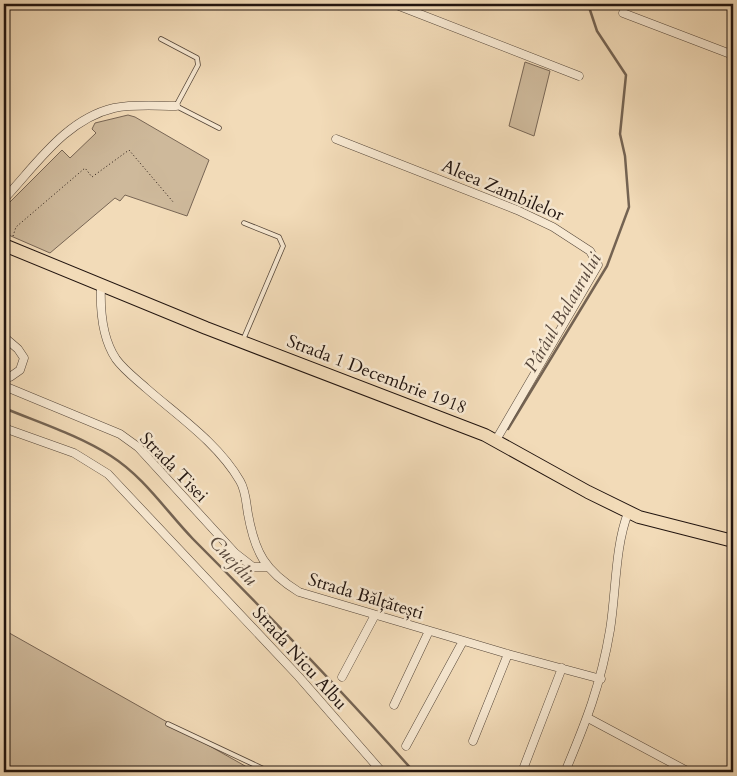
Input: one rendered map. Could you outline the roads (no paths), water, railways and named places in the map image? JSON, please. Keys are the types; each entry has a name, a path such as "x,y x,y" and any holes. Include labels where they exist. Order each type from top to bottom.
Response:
{"main road":[{"name":"Strada 1 Decembrie 1918","path":"8,242 101,286 496,440 628,513 661,524 733,540"}],"street":[{"path":"394,4 579,76"},
{"path":"623,13 733,55"},
{"path":"4,200 62,138 84,119 116,108 176,106"},
{"name":"Aleea Zambilelor","path":"336,139 532,216 590,251 598,265 496,440"},
{"name":"Strada Bălțătești","path":"101,286 100,304 106,338 116,358 128,371 191,426 222,457 241,482 259,556 282,582 299,592 508,654 601,679"},
{"path":"4,337 18,349 24,358 20,370 10,377 4,376"},
{"name":"Strada Tisei","path":"4,386 120,434 138,447 235,553 253,566 267,567"},
{"name":"Strada Nicu Albu","path":"4,428 74,453 108,474 299,677 382,772"},
{"path":"565,772 588,718 601,679 610,628 622,529 628,513"},
{"path":"342,677 375,615"},
{"path":"394,705 429,631"},
{"path":"406,746 463,641"},
{"path":"473,741 508,654"},
{"path":"522,772 562,668"},
{"path":"588,718 689,772"}],"lane":[{"path":"161,39 198,58 198,65 176,106 219,128"},
{"path":"243,342 283,246 279,237 244,224"},
{"path":"168,724 270,772"}],"waterway":[{"name":"Pârâul Balaurului","path":"508,429 607,266 629,207 625,156 620,134 626,75 597,31 588,4"},
{"name":"Cuejdiu","path":"4,408 85,442 123,464 333,683 414,772"}]}
